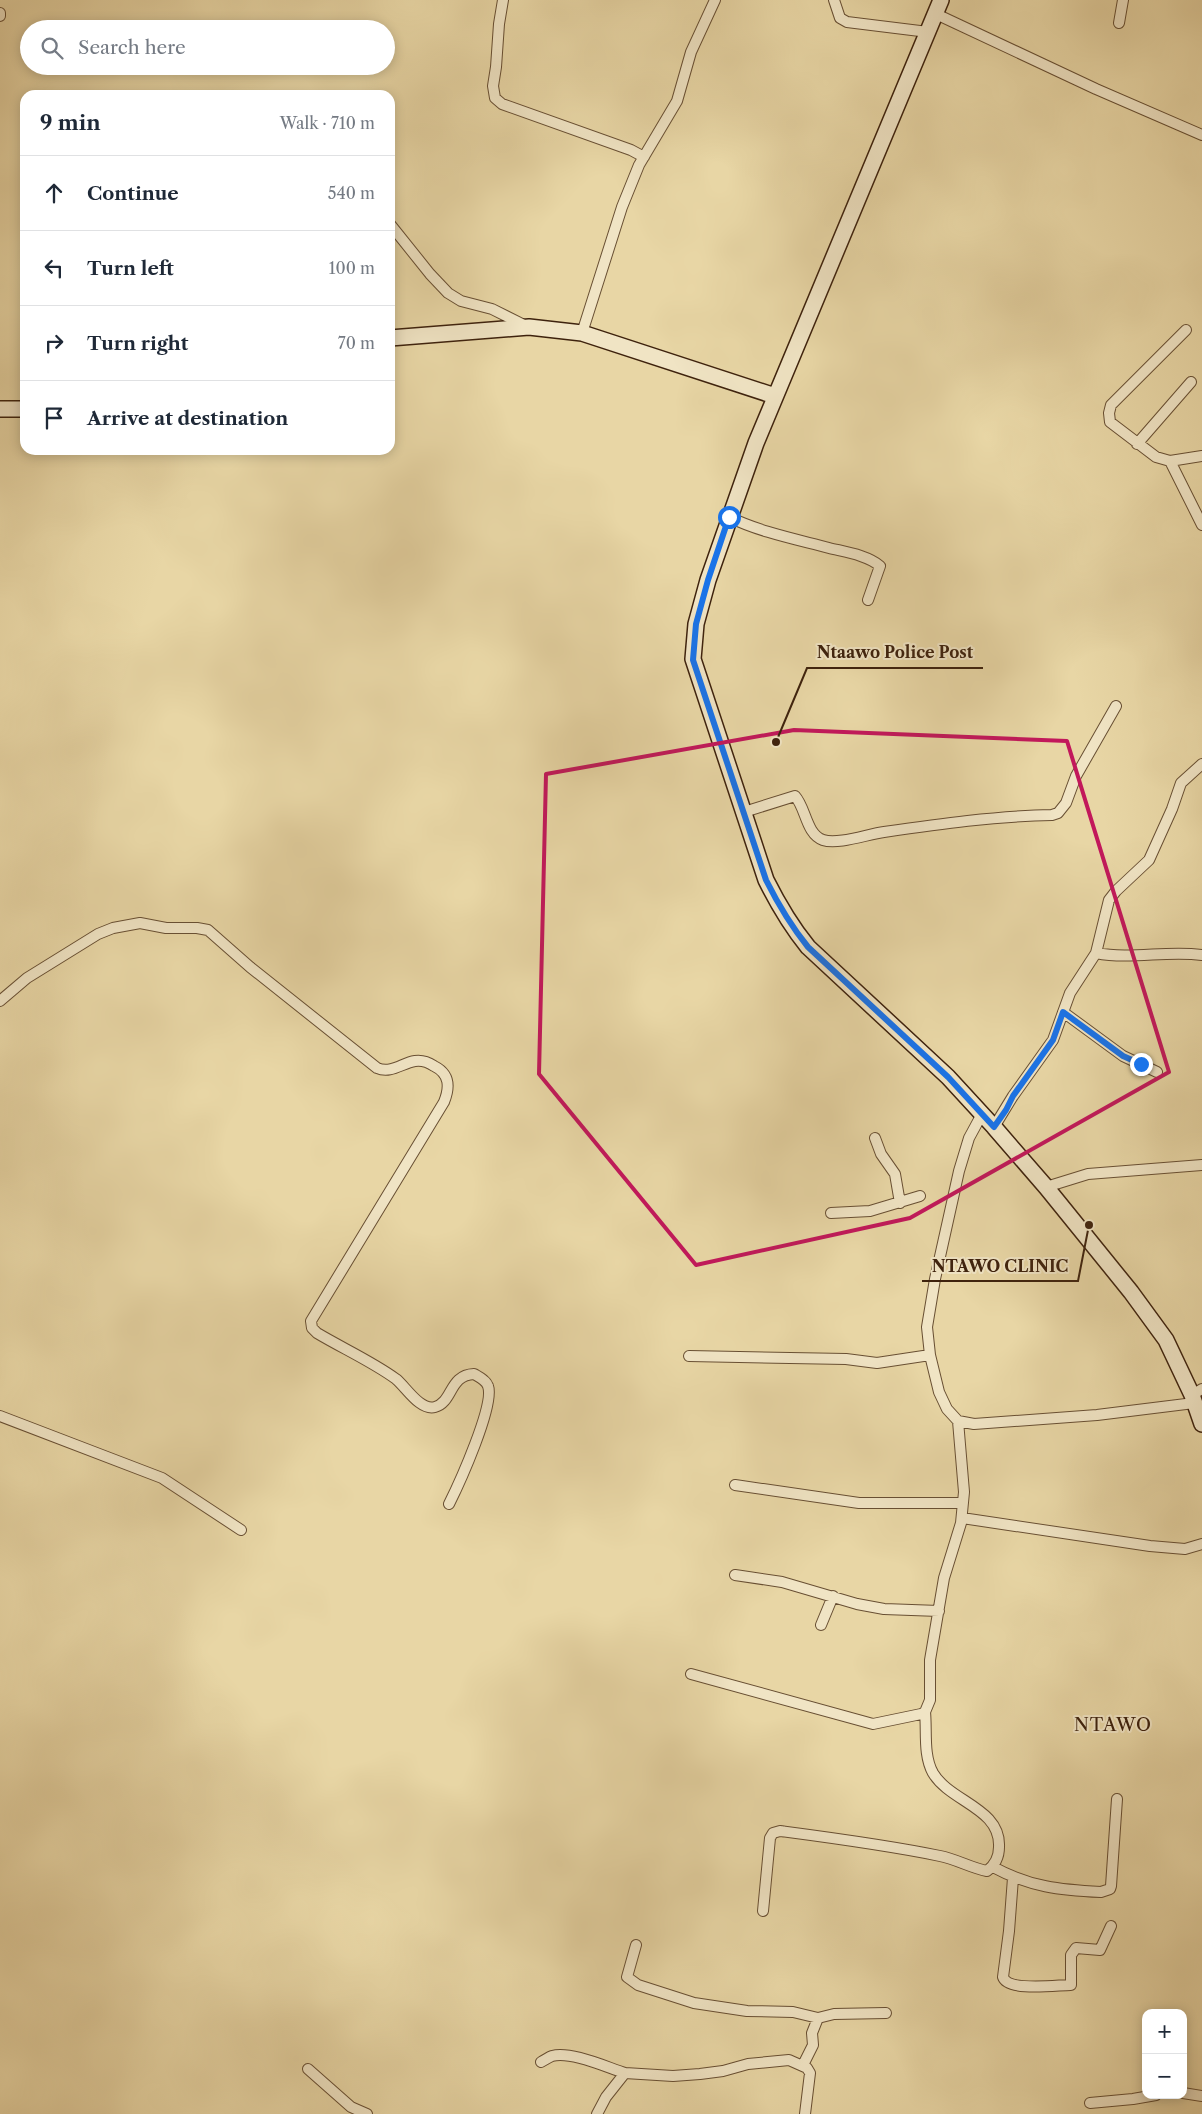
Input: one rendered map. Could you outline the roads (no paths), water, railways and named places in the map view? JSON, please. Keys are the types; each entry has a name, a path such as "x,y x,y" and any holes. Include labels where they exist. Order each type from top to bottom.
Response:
{"street":[{"path":"503,0 498,24 493,86 495,98 502,104 632,150 644,157"},
{"path":"582,333 622,207 644,157 678,101 691,52 715,0"},
{"path":"834,0 840,18 847,22 928,32"},
{"path":"1119,23 1123,0"},
{"path":"1202,135 1096,90 938,7 775,396 729,517 708,580 696,624 693,660 766,880 781,910 794,930 814,953 948,1077 1046,1187 1131,1292 1166,1340 1196,1396 1202,1424"},
{"path":"395,230 448,293 461,301 492,309 529,327"},
{"path":"395,338 529,327 582,333 775,396"},
{"path":"1186,330 1111,405 1109,413 1110,422 1156,458 1170,460 1202,456"},
{"path":"1137,444 1190,382"},
{"path":"0,409 20,409"},
{"path":"1170,460 1202,524"},
{"path":"729,517 747,526 875,562 880,566 868,600"},
{"path":"744,812 795,796 814,833 823,840 833,841 882,832 1000,818 1052,815 1058,813 1066,804 1076,776 1116,706"},
{"path":"994,1127 1013,1096 1053,1040 1070,992 1096,953 1109,900 1149,860 1172,810 1181,783 1202,764"},
{"path":"0,1001 27,978 98,934 113,928 140,923 166,928 197,928 208,930 265,980 378,1068 389,1070 416,1061 427,1062 442,1070 448,1080 449,1090 444,1102 311,1321 312,1328 317,1333 396,1380 416,1398 431,1408 438,1406 445,1400 457,1380 463,1376 474,1374 486,1382 489,1388 488,1402 468,1463 449,1504"},
{"path":"1096,953 1120,957 1155,954 1202,955"},
{"path":"1063,1012 1123,1056 1157,1072"},
{"path":"982,1114 969,1138 959,1171 935,1279 927,1327 930,1355 939,1392 947,1409 958,1421 974,1424 1097,1415 1196,1396"},
{"path":"875,1138 882,1154 895,1174 900,1203"},
{"path":"1046,1187 1088,1174 1202,1164"},
{"path":"831,1214 870,1211 920,1196"},
{"path":"689,1356 846,1359 877,1363 930,1355"},
{"path":"0,1416 162,1478 240,1530"},
{"path":"762,1911 770,1838 773,1833 780,1831 882,1844 945,1857 976,1869 988,1871 993,1867 999,1853 1000,1838 993,1823 939,1783 928,1759 925,1712 930,1700 930,1660 944,1578 962,1518 964,1492 958,1421"},
{"path":"736,1485 859,1503 963,1502"},
{"path":"962,1518 1150,1546 1185,1549 1202,1544"},
{"path":"735,1575 782,1582 857,1604 884,1609 938,1611"},
{"path":"821,1625 833,1596"},
{"path":"691,1674 873,1724 925,1712"},
{"path":"993,1867 1013,1878 1047,1888 1101,1892 1110,1888 1116,1799"},
{"path":"1013,1878 1003,1977 1004,1981 1008,1983 1024,1986 1071,1985 1071,1955 1076,1948 1100,1950 1111,1926"},
{"path":"636,1946 626,1977 638,1985 694,2003 747,2011 793,2012 818,2018 834,2014 886,2013"},
{"path":"803,2065 813,2045 812,2033 818,2018"},
{"path":"542,2062 552,2056 573,2057 625,2073 673,2076 723,2071 748,2064 788,2060 803,2065 810,2073 805,2114"},
{"path":"308,2069 351,2107 367,2114"},
{"path":"597,2114 606,2097 625,2073"},
{"path":"1187,2094 1202,2096"},
{"path":"1090,2103 1142,2098"}],"place":[{"name":"Ntaawo Police Post","path":"776,742"},
{"name":"NTAWO CLINIC","path":"1089,1225"}],"district":[{"name":"NTAWO","path":"1113,1725"}]}
